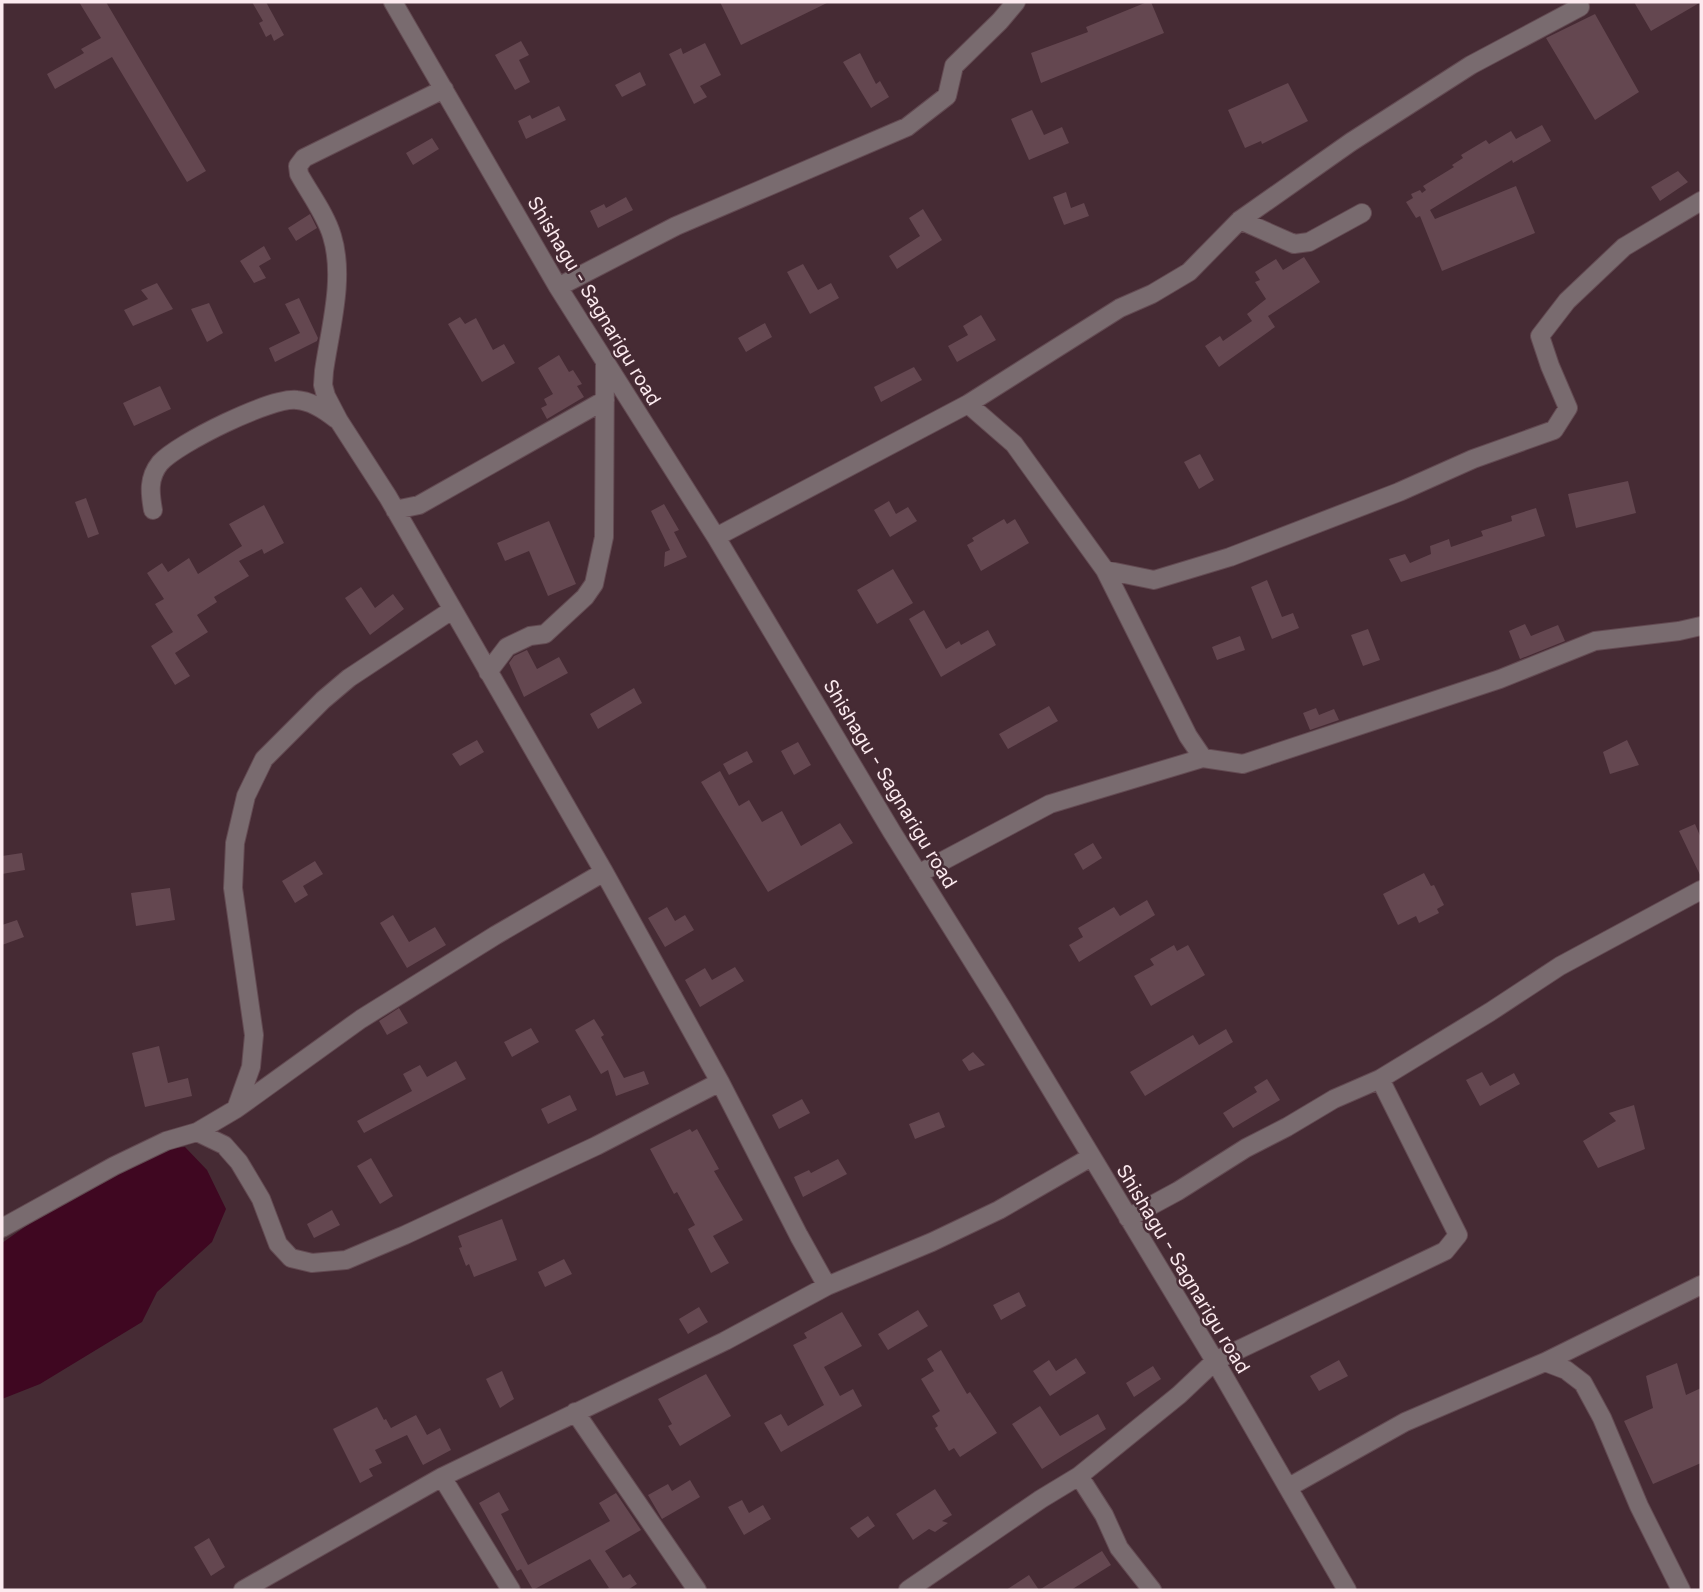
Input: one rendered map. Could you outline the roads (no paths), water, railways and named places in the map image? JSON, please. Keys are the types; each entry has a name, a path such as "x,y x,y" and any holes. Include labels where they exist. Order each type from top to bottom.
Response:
{"street":[{"name":"Shishagu - Sagnarigu road","path":"393,2 558,287 716,537 918,874 1002,1008 1215,1361 1347,1590"},
{"path":"558,287 676,226 907,127 947,96 954,66 1016,2"},
{"path":"716,537 968,404 1120,308 1152,294 1189,272 1240,220 1351,142 1471,65 1580,7"},
{"path":"444,89 333,142 304,158 298,166 299,174 328,225 336,254 336,288 323,385 326,396 396,510 604,872 720,1082 827,1286"},
{"path":"1105,570 1154,580 1230,557 1399,492 1473,459 1554,430 1568,408 1540,336 1567,301 1625,247 1701,201"},
{"path":"1240,220 1294,244 1309,242 1362,213"},
{"path":"488,672 508,647 530,636 545,634 594,584 604,537 605,361"},
{"path":"153,510 149,488 161,463 209,432 240,417 267,406 298,399 324,410 339,421"},
{"path":"396,510 419,505 605,400"},
{"path":"968,404 1014,444 1105,570 1188,736 1203,758"},
{"path":"236,1109 251,1068 254,1035 233,888 235,843 246,796 264,759 323,700 349,678 452,610"},
{"path":"918,874 1050,804 1203,758 1243,764 1500,679 1595,641 1701,626"},
{"path":"2,1228 114,1166 166,1141 197,1132 236,1109 361,1019 604,872"},
{"path":"1128,1218 1334,1099 1380,1079 1560,966 1701,890"},
{"path":"908,1590 1079,1476 1179,1395 1215,1361 1445,1251 1458,1235 1380,1079"},
{"path":"197,1132 224,1144 239,1162 261,1199 278,1244 291,1258 312,1264 346,1259 405,1235 596,1146 720,1082"},
{"path":"243,1590 442,1477 725,1340 827,1286 980,1220 1091,1157"},
{"path":"1289,1488 1405,1422 1545,1362 1701,1285"},
{"path":"1545,1362 1566,1370 1583,1383 1602,1418 1639,1506 1681,1590"},
{"path":"575,1412 697,1590"},
{"path":"1079,1476 1104,1515 1119,1548 1152,1590"},
{"path":"442,1477 511,1590"}]}
